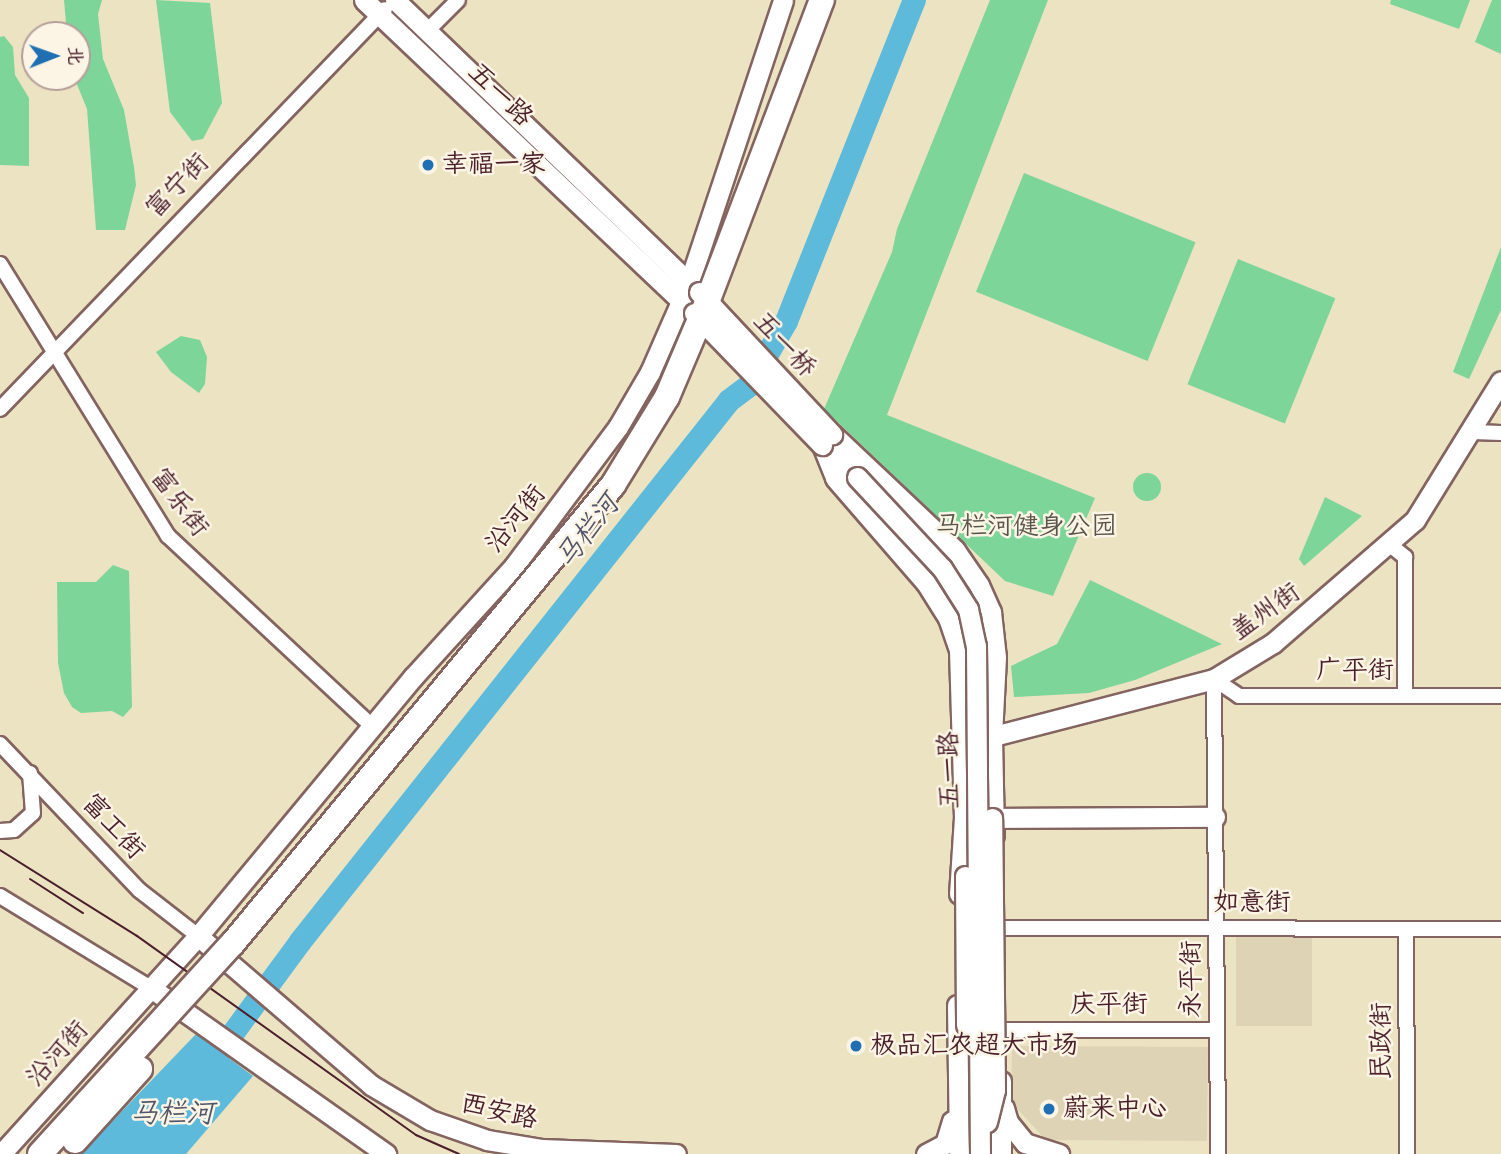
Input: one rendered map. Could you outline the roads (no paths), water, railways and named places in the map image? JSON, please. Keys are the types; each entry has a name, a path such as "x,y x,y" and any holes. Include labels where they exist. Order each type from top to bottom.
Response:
{"highway":[{"path":"40,1154 233,943 613,485 667,397 702,317 822,0"},
{"path":"62,1154 243,954 622,491 676,402 716,309 833,0"}],"street":[{"name":"五一路","path":"364,0 691,297"},
{"name":"五一路","path":"394,0 691,297"},
{"name":"富宁街","path":"0,409 394,0"},
{"path":"426,32 458,0"},
{"name":"沿河街","path":"1,1154 198,936 373,727 514,566 583,477 650,372 691,297 783,0"},
{"name":"富乐街","path":"0,264 167,536 373,727"},
{"name":"五一桥","path":"691,297 827,439"},
{"name":"盖州街","path":"963,741 992,737 1213,679 1273,643 1415,520 1473,432 1501,381"},
{"path":"1473,432 1501,433"},
{"name":"五一路","path":"827,439 857,477 942,568 968,610 976,646 980,1152"},
{"path":"827,439 955,550 979,584 995,634 992,737 995,1090 980,1152"},
{"path":"827,439 835,478 926,583 948,618 959,650 963,741 966,1089 980,1152"},
{"path":"1389,544 1405,557 1405,696"},
{"name":"广平街","path":"1213,679 1239,696 1501,696"},
{"name":"永平街","path":"1213,679 1218,1154"},
{"name":"富工街","path":"0,744 139,890 198,936"},
{"path":"0,831 14,830 33,813 30,773"},
{"path":"958,1154 957,928 964,817"},
{"path":"992,818 1215,817"},
{"path":"992,818 1003,928 1001,1154"},
{"path":"0,896 199,1020 386,1154"},
{"name":"如意街","path":"1003,928 1501,929"},
{"name":"民政街","path":"1406,929 1407,1154"},
{"name":"西安路","path":"198,936 247,976 333,1054 398,1103 459,1133 542,1149 676,1154"},
{"name":"沿河街","path":"17,1154 150,1006 151,988"},
{"name":"庆平街","path":"1002,1030 1217,1030"},
{"path":"926,1154 945,1144 958,1085"},
{"path":"1001,1097 1008,1122 1025,1143 1059,1154"}],"water":[{"name":"马栏河","path":"196,1034 253,1076 186,1154 81,1154"}],"waterway":[{"name":"马栏河","path":"220,1050 300,941 729,400 749,385 786,321 914,0"}],"tram line":[{"path":"0,850 137,936 416,1135 459,1154"},
{"path":"30,879 83,913"}],"place":[{"name":"幸福一家","path":"428,165"},
{"name":"极品汇农超大市场","path":"856,1046"},
{"name":"蔚来中心","path":"1049,1109"}],"park label":[{"name":"马栏河健身公园","path":"1026,527"}]}
